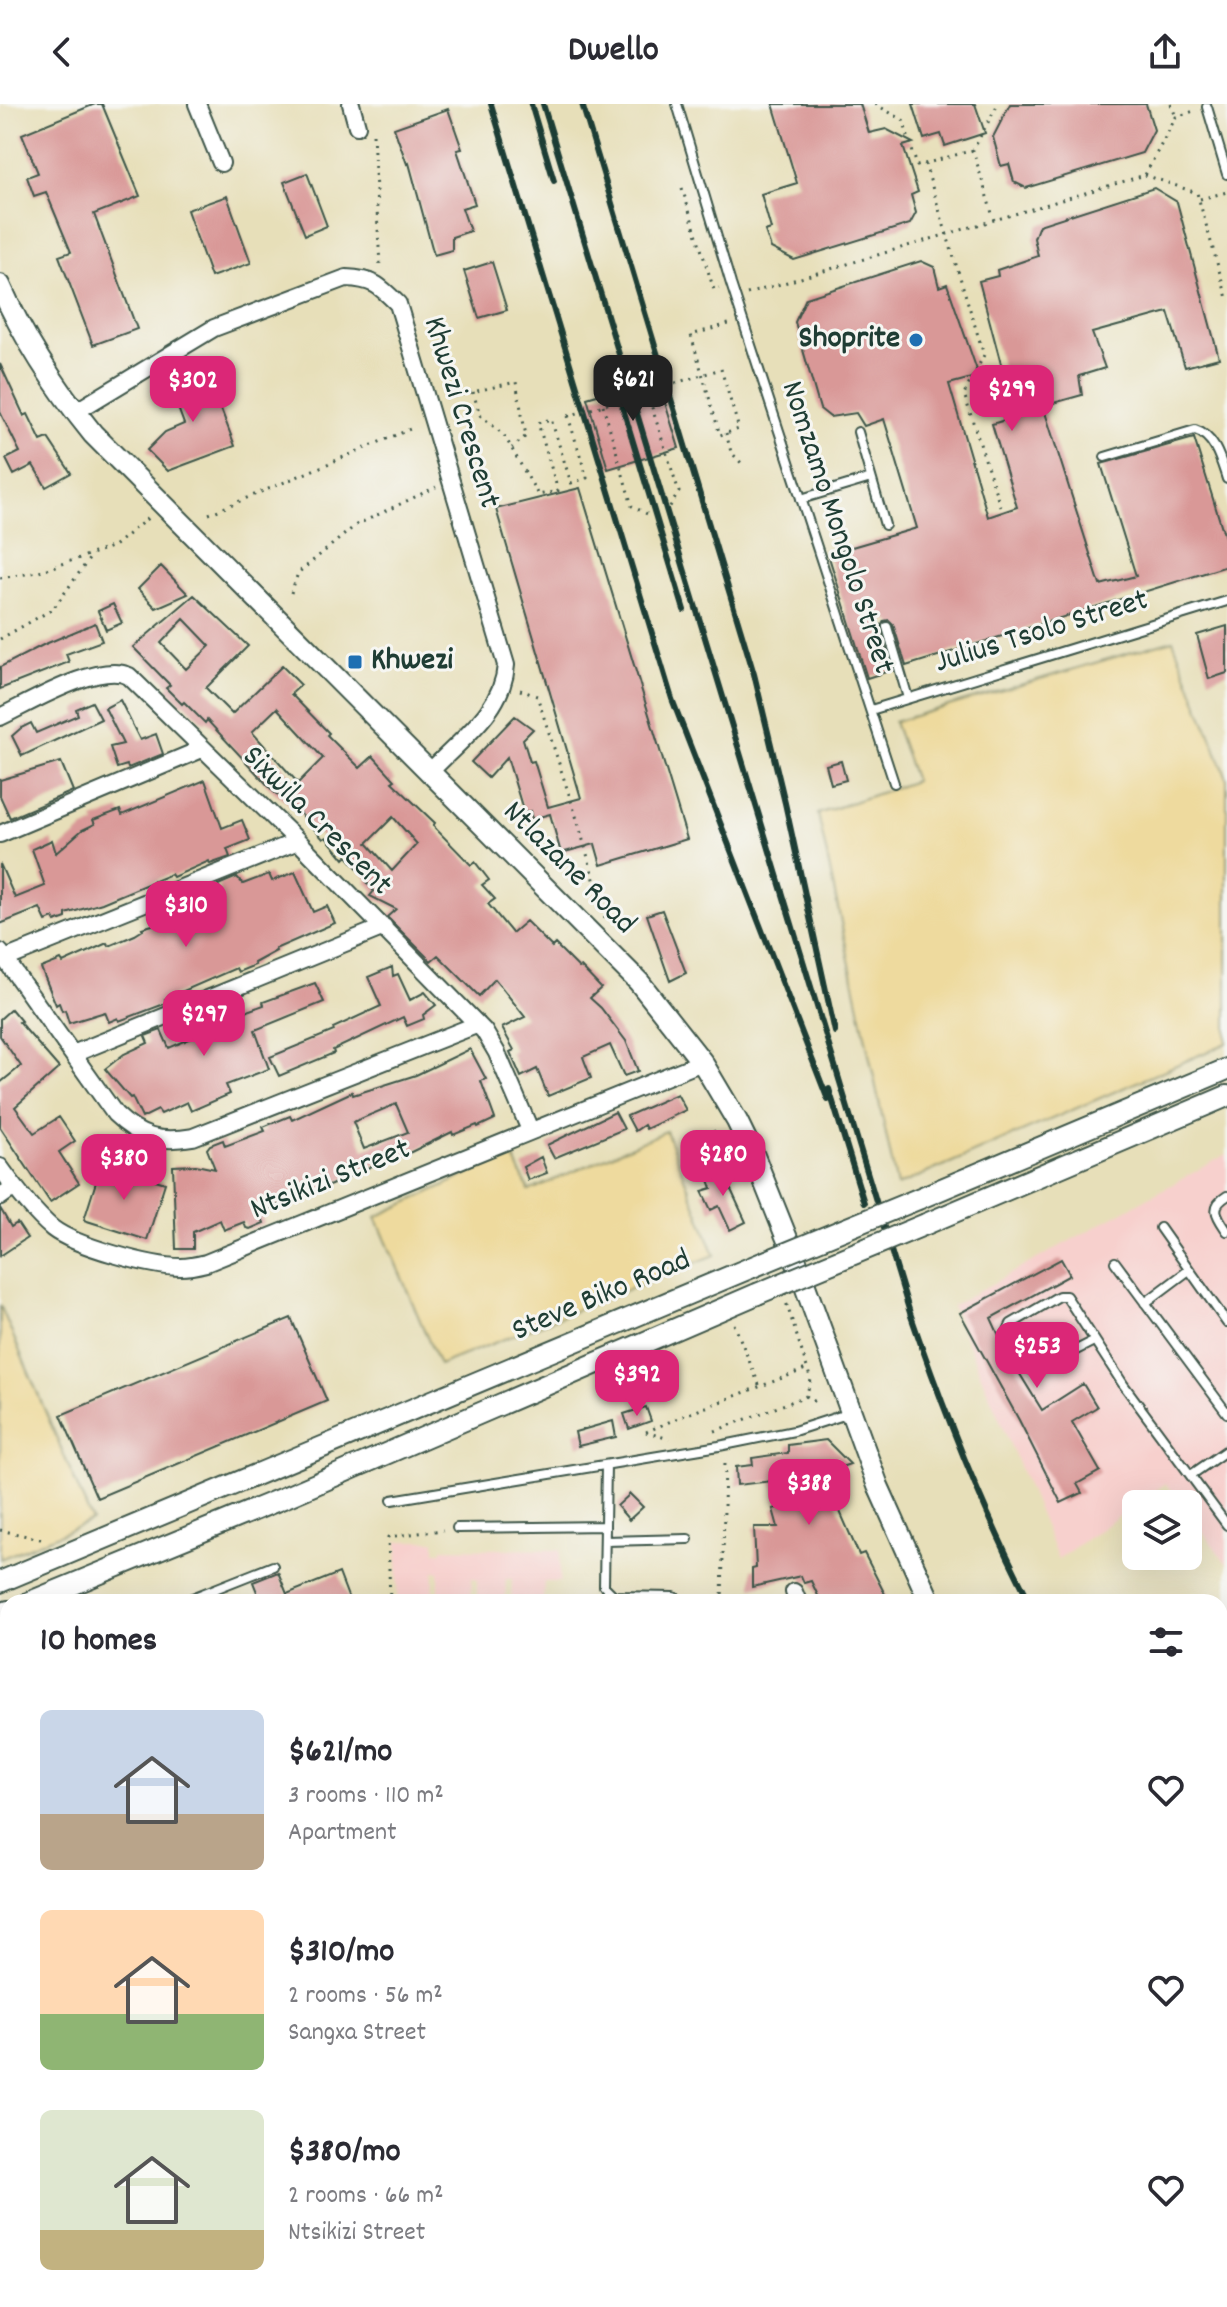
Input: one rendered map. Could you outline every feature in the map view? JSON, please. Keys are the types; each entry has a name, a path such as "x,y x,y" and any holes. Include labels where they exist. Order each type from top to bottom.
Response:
{"street":[{"path":"197,104 221,163"},
{"path":"351,104 357,126"},
{"name":"Khwezi Crescent","path":"75,412 214,328 346,278 366,279 378,285 398,304 506,665 505,680 494,707 429,773"},
{"name":"Ntlazane Road","path":"0,285 19,327 43,368 93,434 639,982 702,1062 737,1121 769,1189 878,1486 926,1594"},
{"name":"Sixwila Crescent","path":"0,717 92,674 116,670 129,676 384,927 490,1039 530,1130"},
{"path":"0,834 202,749"},
{"path":"298,841 2,956 115,1114 130,1128 147,1136 176,1140 193,1137 476,1025"},
{"path":"73,1054 384,927"},
{"name":"Ntsikizi Street","path":"0,1167 7,1192 69,1237 146,1262 184,1267 206,1263 702,1062"},
{"name":"Steve Biko Road","path":"0,1582 1227,1069"},
{"name":"Steve Biko Road","path":"49,1594 288,1496 1227,1096"}],"lane":[{"name":"Nomzamo Mongolo Street","path":"677,104 731,284 894,783"},
{"path":"1207,107 1227,174"},
{"path":"1105,457 1195,430 1203,432 1209,439 1227,479"},
{"path":"858,432 885,525"},
{"path":"801,499 871,478"},
{"name":"Julius Tsolo Street","path":"871,710 1227,601"},
{"path":"887,627 908,698"},
{"path":"1227,1196 1215,1208 1227,1231"},
{"path":"1160,1228 1227,1323"},
{"path":"1115,1262 1227,1413"},
{"path":"1145,1303 1189,1270"},
{"path":"1094,1341 1035,1371 1026,1367 1008,1340 1007,1333 1013,1322 1063,1295 1070,1301 1094,1341 1227,1525"},
{"path":"392,1500 794,1431 851,1413"},
{"path":"1191,1475 1227,1450"},
{"path":"606,1465 604,1586 609,1594"},
{"path":"457,1528 605,1526"},
{"path":"605,1541 688,1539"},
{"path":"202,1594 273,1566"}],"path":[{"path":"875,104 903,120 917,166 973,150 998,104"},
{"path":"1145,175 1176,117 1171,104"},
{"path":"357,126 373,131 382,259 379,270"},
{"path":"973,150 994,220"},
{"path":"925,164 984,355 964,394 1000,506"},
{"path":"736,297 1145,175 1197,193 1227,298"},
{"path":"682,188 714,290 731,284"},
{"path":"1198,199 1227,192"},
{"path":"473,392 480,415 504,435 538,495 558,491 538,423 551,419 571,483 587,478 568,416 647,392 721,369 739,429 720,435 691,335 743,320"},
{"path":"446,398 516,382 526,436 512,448"},
{"path":"647,392 679,492 669,508"},
{"path":"603,405 632,506 649,515"},
{"path":"209,514 416,427"},
{"path":"726,433 731,452 744,466"},
{"path":"291,593 298,573 356,525 436,487"},
{"path":"0,578 39,572 114,546 146,520"},
{"path":"0,639 53,609 93,554"},
{"path":"519,690 537,696 606,921"},
{"path":"733,1320 760,1387"},
{"path":"646,1432 807,1369"},
{"path":"806,1396 817,1403"},
{"path":"722,1594 725,1462"},
{"path":"390,1594 388,1537 457,1528"},
{"path":"0,1530 56,1543"}],"shaded area":[{"path":"1227,1154 1227,1564 1202,1531 1202,1490 1170,1490 1165,1484 1156,1490 1122,1490 1122,1514 1058,1559 952,1306"},
{"path":"398,1541 435,1541 435,1552 442,1552 442,1548 560,1550 560,1582 544,1582 543,1594 511,1594 512,1579 506,1579 505,1594 477,1594 477,1579 472,1578 471,1594 439,1594 439,1572 434,1571 433,1594 397,1594"}],"sand":[{"path":"1173,640 1227,778 1227,1043 897,1186 818,814 915,781 894,722"},
{"path":"666,1131 715,1255 439,1365 376,1217 512,1154 529,1191"},
{"path":"0,1305 92,1521 0,1559"}],"building":[{"path":"95,104 102,104 140,196 94,214 137,329 93,345 59,256 71,252 46,192 34,196 27,177 38,173 22,134"},
{"path":"773,104 860,104 869,133 886,129 913,143 903,146 918,192 911,195 916,213 910,224 794,260 771,248 765,231 771,229 761,194 797,183"},
{"path":"913,104 975,104 985,133 945,146 941,134 924,139"},
{"path":"1010,104 1146,104 1154,130 1142,153 1026,188 1014,182 1009,164 1001,166 993,137"},
{"path":"448,109 462,149 457,150 475,204 462,208 470,231 452,237 452,250 434,255 409,163 394,128"},
{"path":"307,173 327,226 305,235 284,182"},
{"path":"1154,188 1177,202 1219,358 1185,367 1168,312 1092,333 1105,368 1079,376 1082,395 1043,406 1100,585 1136,576 1101,464 1194,438 1227,544 1227,566 906,666 893,624 889,620 884,621 880,629 892,670 867,678 828,554 917,528 884,419 864,426 856,413 830,417 820,409 795,322 806,298 921,261 934,267 939,287 947,284 979,376 949,384 988,517 1017,507 992,424 1015,417 979,281 998,276 997,270 1038,256 1034,238 1039,225"},
{"path":"227,196 251,263 211,277 187,210"},
{"path":"492,262 507,310 479,318 464,271"},
{"path":"0,364 24,416 28,414 41,441 48,438 71,473 46,487 33,465 14,475 6,459 20,452 0,412"},
{"path":"205,367 235,446 168,471 147,450 165,432 184,424 168,381"},
{"path":"657,377 679,448 608,469 587,398"},
{"path":"580,488 687,839 601,865 595,844 561,853 550,814 532,819 530,811 524,813 507,757 488,778 471,762 515,716 533,729 523,739 530,762 534,761 548,807 581,798 496,509"},
{"path":"161,566 188,594 156,608 138,589"},
{"path":"194,595 248,646 206,688 232,714 282,666 301,685 291,694 329,733 327,735 360,768 373,756 395,780 392,782 435,823 433,826 471,865 475,862 489,880 482,885 495,899 488,904 512,933 526,921 601,988 590,998 626,1041 638,1071 624,1076 610,1045 583,1057 591,1078 548,1096 537,1069 521,1077 510,1052 514,1050 502,1028 525,1017 495,979 479,996 438,955 431,961 387,917 396,909 370,896 374,891 366,882 368,880 347,856 344,859 326,837 323,839 298,811 274,792 207,720 205,723 184,702 182,704 166,688 170,685 133,647","holes":["184,619 210,646 186,669 161,643","277,708 323,758 298,783 252,732","393,817 417,844 392,871 367,843"]},
{"path":"113,604 122,623 106,630 98,611"},
{"path":"95,623 102,641 66,654 69,662 0,689 0,667"},
{"path":"1227,626 1227,673 1209,679 1197,635"},
{"path":"120,700 140,740 156,734 163,754 128,768 127,765 117,768 110,747 123,744 105,708"},
{"path":"92,702 101,719 22,756 12,736 21,728 31,723 36,733 78,715 76,709"},
{"path":"841,761 846,780 831,784 826,765"},
{"path":"61,762 73,791 10,818 0,796 0,780"},
{"path":"205,780 222,828 242,820 250,840 227,849 230,857 210,864 209,861 173,877 171,874 102,903 66,914 66,918 55,922 53,918 46,921 40,908 0,924 0,864 15,898 45,886 32,849 52,840 56,853 82,830 95,824 93,820 120,810 122,815"},
{"path":"295,872 313,912 327,906 335,923 275,949 255,965 238,972 236,968 165,999 167,1003 119,1021 118,1018 109,1022 105,1012 69,1023 65,1010 62,1011 59,1003 56,1005 41,968 61,960 63,963 107,943 109,946 135,935 142,928 200,906 200,903 213,898 211,893 220,889 218,885 237,877 243,884 269,874 272,881"},
{"path":"662,910 686,973 670,981 647,915"},
{"path":"392,967 393,976 398,974 410,1000 425,992 436,1005 423,1015 424,1019 407,1026 403,1017 333,1050 334,1053 279,1076 270,1057 334,1031 333,1028 381,1006 368,977"},
{"path":"315,983 324,1002 255,1030 269,1069 226,1085 230,1094 191,1111 187,1102 161,1114 158,1110 142,1118 132,1097 105,1069 124,1054 148,1043 145,1036 161,1030 169,1048 215,1028 211,1018 228,1011 230,1017"},
{"path":"11,1009 59,1068 15,1107 34,1133 59,1117 75,1141 59,1152 79,1183 50,1202 0,1127 0,1083 21,1066 0,1036 0,1019"},
{"path":"470,1049 486,1079 481,1081 495,1119 453,1135 452,1132 409,1153 392,1160 391,1157 329,1186 260,1212 264,1223 250,1229 244,1222 224,1230 220,1220 193,1232 193,1249 176,1249 173,1166 196,1165 215,1169 207,1149 210,1145 223,1140 225,1146 265,1131 263,1127 290,1116 292,1120 352,1092 353,1095 416,1075","holes":["396,1104 408,1132 364,1149 353,1122"]},
{"path":"677,1094 686,1110 635,1131 627,1116"},
{"path":"615,1112 624,1129 554,1158 547,1145"},
{"path":"714,1131 718,1139 733,1165 696,1146"},
{"path":"541,1157 547,1173 528,1180 523,1167"},
{"path":"102,1163 165,1183 147,1240 84,1220"},
{"path":"720,1166 746,1222 730,1230 719,1206 711,1210 702,1191 712,1188 706,1172"},
{"path":"0,1208 11,1227 17,1223 27,1238 0,1256"},
{"path":"1061,1259 1070,1275 991,1318 1007,1353 1042,1410 1083,1384 1097,1407 1072,1422 1100,1471 1077,1484 1082,1493 1061,1503 960,1313"},
{"path":"291,1318 327,1401 97,1498 61,1415"},
{"path":"646,1407 651,1421 629,1429 624,1414"},
{"path":"613,1421 616,1437 578,1446 575,1432"},
{"path":"826,1440 850,1464 826,1472 859,1555 864,1553 885,1594 817,1594 811,1581 804,1583 801,1576 752,1587 752,1569 756,1568 754,1527 778,1527 773,1509 777,1508 772,1481 737,1485 736,1467 753,1465 752,1458 788,1453 788,1445"},
{"path":"630,1494 643,1507 629,1520 617,1506"},
{"path":"278,1572 287,1594 258,1594 253,1582"},
{"path":"339,1573 347,1594 287,1594"}],"railway":[{"path":"491,104 672,699 828,1100"},
{"path":"531,104 554,181"},
{"path":"543,104 910,1313 965,1460 1026,1594"},
{"path":"582,104 754,674 835,1032"},
{"path":"611,369 684,610"},
{"path":"829,1089 864,1203"}],"place":[{"name":"Shoprite","path":"916,340"},
{"name":"Khwezi","path":"355,662"}]}
